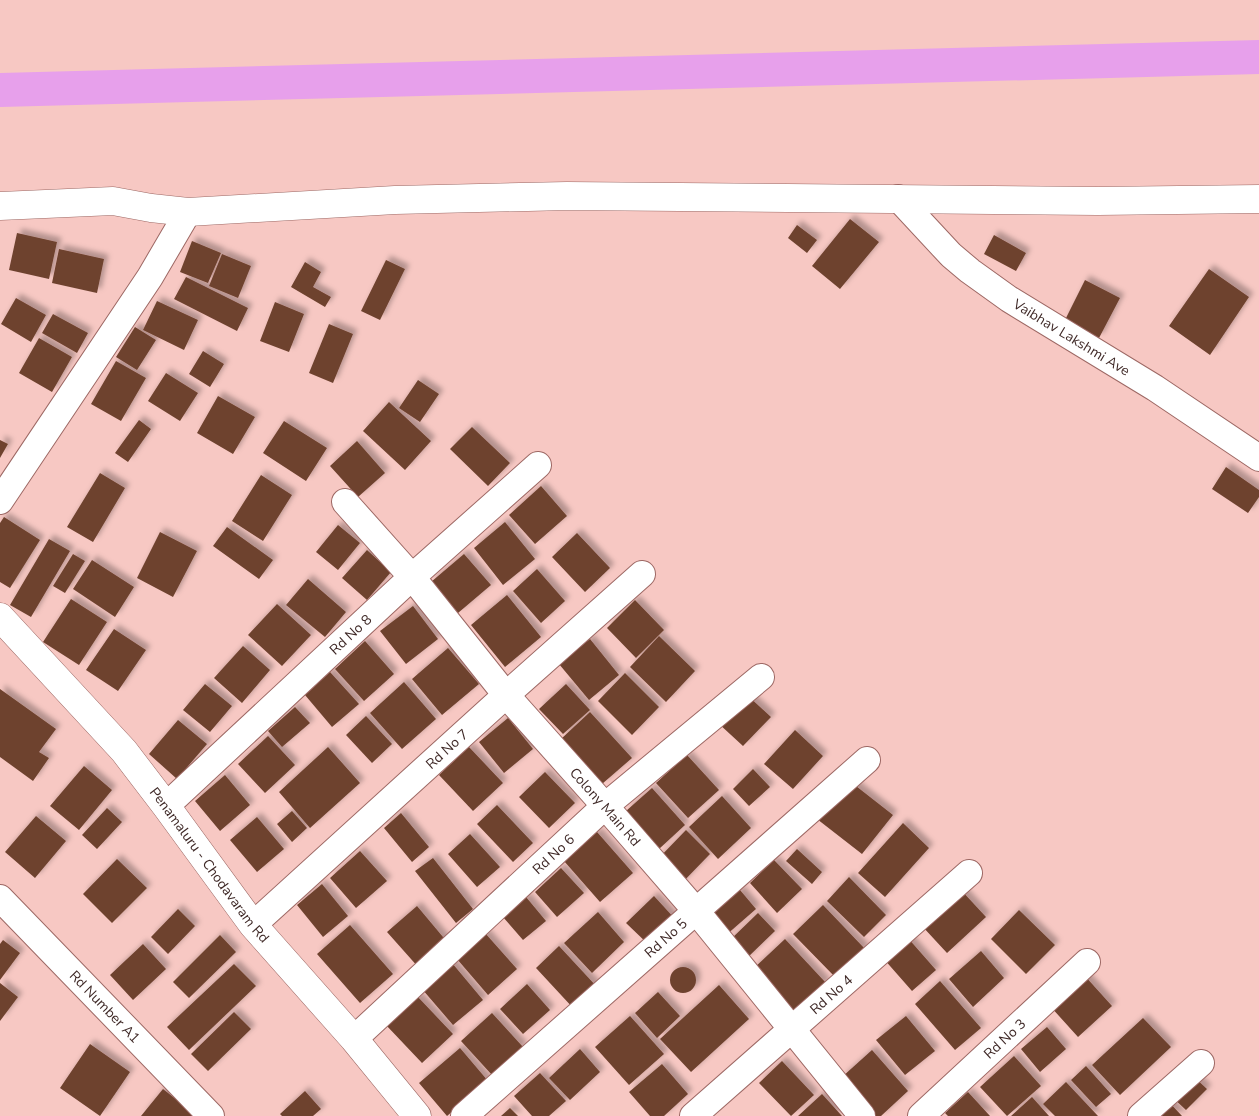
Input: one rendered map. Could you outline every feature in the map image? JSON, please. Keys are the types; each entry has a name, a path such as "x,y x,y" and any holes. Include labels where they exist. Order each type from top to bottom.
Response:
{"street":[{"path":"0,206 112,201 188,212 395,200 567,196 1098,201 1259,199"},
{"name":"Vaibhav Lakshmi Ave","path":"898,198 951,255 970,271 1009,299 1154,388 1259,458"},
{"path":"0,501 150,277 188,212"},
{"name":"Rd No 8","path":"166,806 412,577 538,465"},
{"name":"Colony Main Rd","path":"344,502 412,577 506,695 697,912 862,1116"},
{"name":"Rd No 7","path":"253,925 642,574"},
{"name":"Penamaluru - Chodavaram Rd","path":"0,617 124,751 253,925 354,1039 417,1116"},
{"name":"Rd No 6","path":"354,1039 605,806 761,677"},
{"name":"Rd No 5","path":"464,1116 867,760"},
{"name":"Rd No 4","path":"693,1116 969,873"},
{"name":"Rd Number A1","path":"0,898 211,1116"},
{"name":"Rd No 3","path":"921,1116 1087,962"},
{"path":"1141,1116 1201,1063"}],"building":[{"path":"850,219 879,242 840,289 812,266"},
{"path":"797,225 817,240 807,253 788,238"},
{"path":"17,233 57,242 49,279 9,270"},
{"path":"994,235 1026,253 1016,271 984,254"},
{"path":"192,241 221,253 208,283 180,272"},
{"path":"59,249 104,259 97,293 52,283"},
{"path":"222,254 251,266 238,298 209,286"},
{"path":"386,260 405,269 380,320 361,311"},
{"path":"305,262 321,272 313,287 331,297 325,307 291,287"},
{"path":"1209,269 1249,297 1210,355 1169,326"},
{"path":"186,277 248,308 237,331 174,299"},
{"path":"1085,280 1120,298 1099,338 1065,320"},
{"path":"16,298 46,315 31,342 1,324"},
{"path":"157,301 198,320 184,350 143,330"},
{"path":"275,302 304,314 289,352 260,341"},
{"path":"53,314 88,333 77,353 42,333"},
{"path":"329,324 353,334 333,383 309,373"},
{"path":"135,327 156,340 137,370 116,357"},
{"path":"39,338 72,357 52,392 19,373"},
{"path":"203,351 224,364 210,387 189,374"},
{"path":"116,361 146,378 121,421 91,404"},
{"path":"166,373 198,393 180,421 148,401"},
{"path":"418,380 439,394 420,422 399,408"},
{"path":"218,396 255,417 233,454 197,433"},
{"path":"389,402 431,441 405,470 363,431"},
{"path":"139,420 151,429 128,462 115,453"},
{"path":"284,421 327,448 306,481 263,453"},
{"path":"472,427 510,463 488,486 450,449"},
{"path":"0,440 8,444 0,458"},
{"path":"357,441 385,473 358,497 330,466"},
{"path":"1226,467 1259,490 1259,497 1248,513 1212,489"},
{"path":"100,473 125,488 93,542 67,527"},
{"path":"261,475 292,495 263,541 232,521"},
{"path":"541,486 567,516 535,544 509,515"},
{"path":"4,517 40,540 10,588 0,582 0,523"},
{"path":"505,522 535,559 503,585 474,548"},
{"path":"338,525 360,543 338,570 316,552"},
{"path":"227,527 273,560 259,579 213,546"},
{"path":"160,532 197,551 173,597 137,578"},
{"path":"577,533 610,568 585,592 552,557"},
{"path":"49,539 70,551 31,617 10,605"},
{"path":"367,550 391,572 367,600 342,578"},
{"path":"73,554 85,561 65,593 53,586"},
{"path":"464,554 491,585 458,613 431,582"},
{"path":"92,560 134,587 115,617 73,589"},
{"path":"537,569 565,601 541,623 513,591"},
{"path":"308,579 346,612 325,637 286,605"},
{"path":"507,595 541,637 505,667 471,625"},
{"path":"71,599 107,622 79,665 43,642"},
{"path":"635,600 664,630 636,658 607,628"},
{"path":"277,604 311,635 282,666 248,635"},
{"path":"413,606 438,639 406,664 380,631"},
{"path":"114,629 146,650 118,691 86,670"},
{"path":"659,636 695,671 666,702 630,667"},
{"path":"590,639 619,675 589,700 559,664"},
{"path":"365,641 394,674 364,701 335,669"},
{"path":"243,646 270,670 242,703 214,678"},
{"path":"448,648 479,684 442,715 412,679"},
{"path":"330,672 359,704 332,727 305,695"},
{"path":"625,673 659,707 632,735 598,701"},
{"path":"404,682 436,719 402,749 370,713"},
{"path":"205,684 232,706 210,732 183,710"},
{"path":"566,684 590,710 563,734 539,709"},
{"path":"0,689 56,729 39,752 49,758 33,781 0,757"},
{"path":"746,694 771,717 743,746 718,723"},
{"path":"295,707 310,723 282,747 268,731"},
{"path":"590,712 632,758 602,784 561,739"},
{"path":"366,716 392,744 372,763 346,735"},
{"path":"508,718 533,749 504,773 479,742"},
{"path":"178,720 207,744 177,779 149,754"},
{"path":"795,730 823,756 793,789 764,764"},
{"path":"268,736 295,765 265,793 238,764"},
{"path":"328,747 360,783 310,828 279,792"},
{"path":"469,747 503,783 473,811 439,775"},
{"path":"687,755 719,790 688,818 656,783"},
{"path":"84,766 112,790 79,830 50,806"},
{"path":"753,769 770,787 749,806 733,789"},
{"path":"545,772 575,803 549,828 519,797"},
{"path":"225,775 250,805 220,831 195,801"},
{"path":"847,779 893,815 862,854 817,819"},
{"path":"652,788 685,825 659,849 626,811"},
{"path":"722,796 751,828 718,859 689,827"},
{"path":"497,805 533,843 513,862 477,824"},
{"path":"107,808 122,822 97,849 82,835"},
{"path":"292,811 307,828 292,842 277,824"},
{"path":"401,813 429,847 412,862 384,828"},
{"path":"36,816 66,841 35,878 5,852"},
{"path":"257,817 284,849 257,872 230,840"},
{"path":"903,823 929,848 885,897 858,873"},
{"path":"686,830 710,854 679,886 655,862"},
{"path":"597,832 633,873 600,902 564,861"},
{"path":"470,834 500,867 477,887 448,854"},
{"path":"797,849 822,872 812,884 786,861"},
{"path":"360,851 387,881 356,908 330,878"},
{"path":"433,858 473,909 456,923 415,871"},
{"path":"117,859 147,888 112,923 83,894"},
{"path":"774,860 802,889 777,913 750,883"},
{"path":"561,868 584,893 557,917 535,892"},
{"path":"849,877 886,915 864,937 827,901"},
{"path":"322,884 348,916 323,937 297,905"},
{"path":"740,890 756,909 725,936 708,917"},
{"path":"961,890 986,917 947,953 922,926"},
{"path":"654,896 676,920 650,946 626,923"},
{"path":"526,897 546,921 523,940 503,917"},
{"path":"823,905 865,949 835,977 793,934"},
{"path":"417,906 448,943 419,968 387,932"},
{"path":"178,909 195,926 168,954 151,937"},
{"path":"1019,910 1055,945 1026,974 991,939"},
{"path":"598,912 624,942 592,973 564,943"},
{"path":"758,913 775,931 746,959 729,941"},
{"path":"350,925 393,974 360,1003 317,954"},
{"path":"485,933 517,969 488,995 457,959"},
{"path":"220,935 236,952 189,998 173,982"},
{"path":"907,937 936,970 912,991 883,958"},
{"path":"785,939 826,983 794,1013 753,969"},
{"path":"3,940 20,953 0,980 0,944"},
{"path":"143,944 166,969 133,1000 110,975"},
{"path":"559,946 597,987 574,1009 536,968"},
{"path":"981,951 1004,978 973,1007 949,979"},
{"path":"452,963 483,1000 453,1025 422,989"},
{"path":"234,964 256,986 189,1050 167,1027"},
{"path":"683,967 692,971 696,980 692,989 683,993 674,989 670,980 674,971"},
{"path":"1084,975 1112,1006 1078,1037 1050,1006"},
{"path":"940,981 981,1028 955,1050 915,1004"},
{"path":"0,983 18,997 0,1021"},
{"path":"527,984 550,1010 523,1034 500,1009"},
{"path":"719,985 749,1019 691,1072 660,1039"},
{"path":"658,992 680,1016 657,1038 635,1013"},
{"path":"417,996 453,1034 422,1063 386,1025"},
{"path":"234,1012 251,1029 208,1071 191,1054"},
{"path":"492,1013 523,1047 492,1075 461,1041"},
{"path":"630,1016 664,1054 629,1085 595,1047"},
{"path":"906,1016 935,1051 905,1075 876,1040"},
{"path":"1143,1018 1171,1047 1120,1095 1092,1065"},
{"path":"1047,1027 1066,1049 1040,1072 1021,1049"},
{"path":"90,1044 130,1072 100,1116 60,1088"},
{"path":"460,1048 488,1081 447,1116 419,1083"},
{"path":"580,1049 600,1072 570,1100 549,1078"},
{"path":"872,1050 908,1091 881,1116 876,1116 842,1077"},
{"path":"1014,1056 1041,1086 1007,1116 980,1087"},
{"path":"782,1061 814,1095 791,1116 759,1083"},
{"path":"662,1064 688,1094 664,1116 650,1116 629,1092"},
{"path":"1086,1066 1111,1094 1096,1107 1071,1080"},
{"path":"540,1073 566,1101 549,1116 532,1116 514,1096"},
{"path":"1192,1075 1207,1089 1186,1110 1171,1096"},
{"path":"1066,1082 1098,1116 1055,1116 1043,1104"},
{"path":"163,1089 197,1116 141,1116"},
{"path":"305,1091 321,1109 313,1116 282,1116 280,1114"},
{"path":"968,1092 990,1116 948,1116 945,1113"},
{"path":"822,1094 842,1116 798,1116"},
{"path":"1032,1097 1049,1116 1011,1116"},
{"path":"1168,1101 1182,1116 1152,1116"},
{"path":"510,1108 518,1116 501,1116"}],"waterway":[{"path":"0,90 1259,57"}]}
